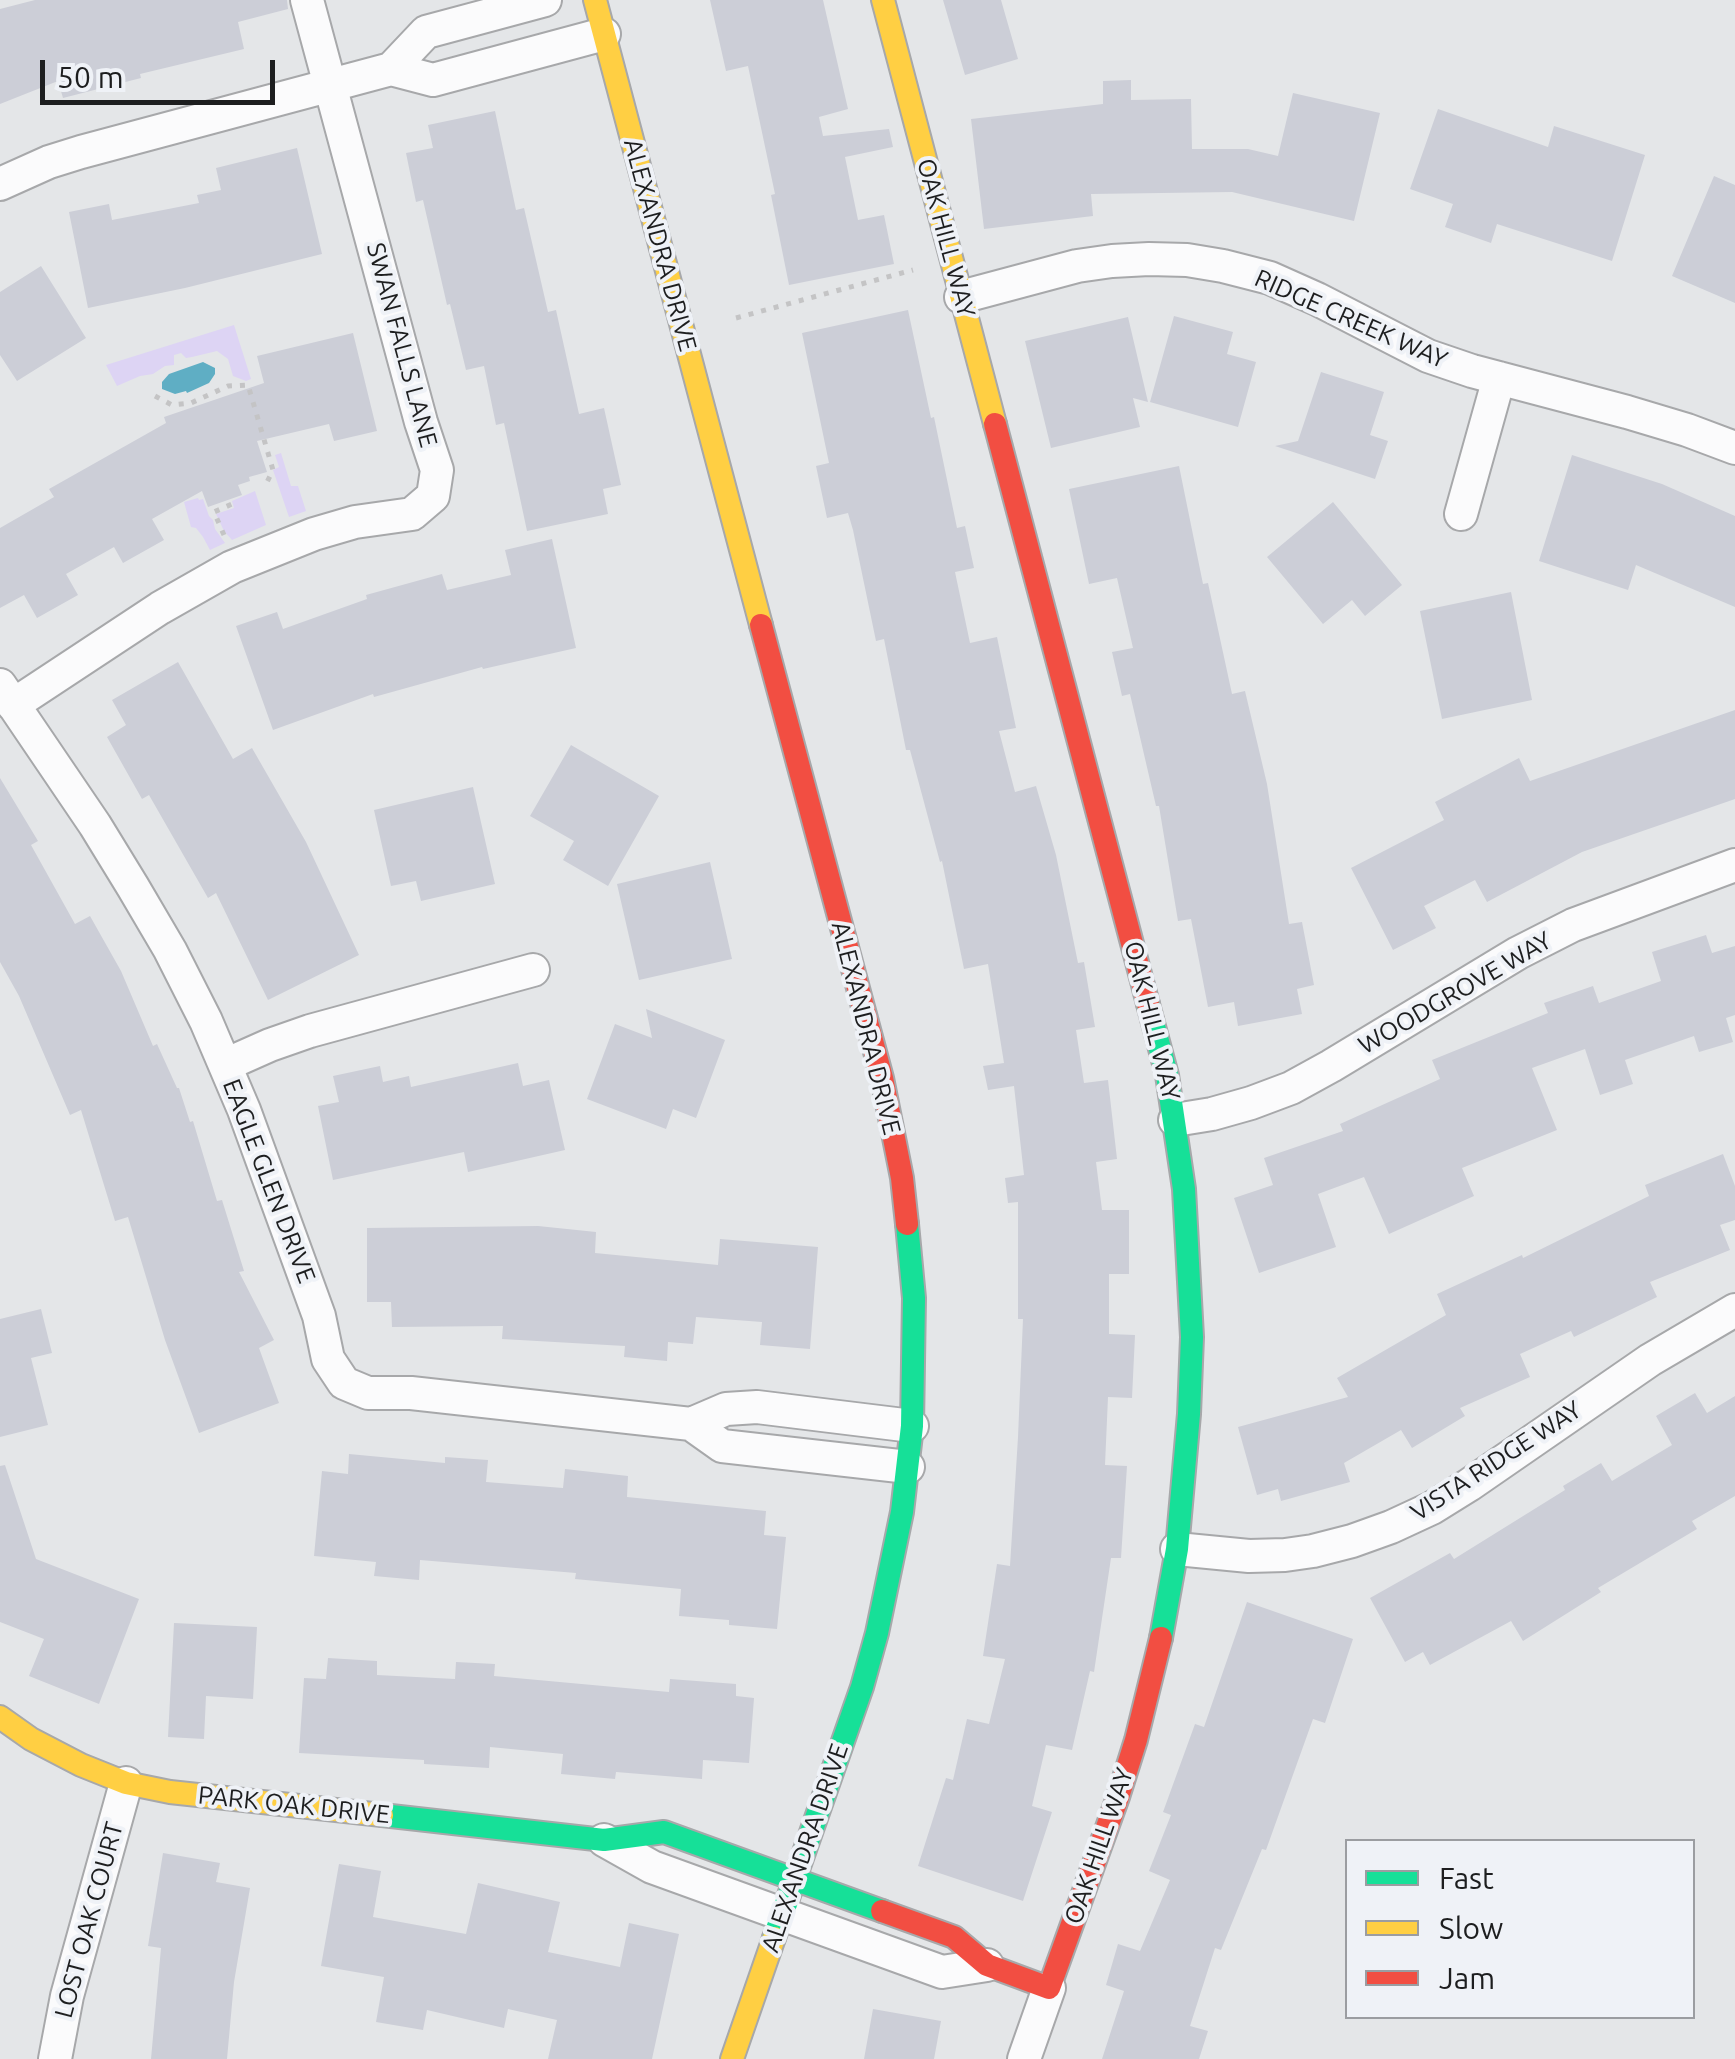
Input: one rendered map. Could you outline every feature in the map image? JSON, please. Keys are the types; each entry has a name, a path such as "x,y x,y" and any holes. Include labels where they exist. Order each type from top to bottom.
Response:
{"street":[{"name":"SWAN FALLS LANE","path":"7,695 236,566 314,534 355,522 412,514 432,496 436,470 307,0"},
{"path":"391,69 426,32 545,0"},
{"name":"ALEXANDRA DRIVE","path":"595,0 867,1021 902,1178 914,1298 908,1466 877,1633 862,1687 732,2059"},
{"name":"OAK HILL WAY","path":"883,0 1158,1041 1175,1120 1184,1189 1192,1337 1190,1414 1177,1549 1164,1624 1136,1740 1050,1988"},
{"path":"487,16 500,62"},
{"path":"0,184 81,152 391,69 432,80 604,34"},
{"name":"RIDGE CREEK WAY","path":"962,297 1077,266 1149,259 1223,266 1270,278 1428,356 1627,412 1735,448"},
{"path":"1461,514 1499,378"},
{"name":"EAGLE GLEN DRIVE","path":"7,695 95,826 161,934 206,1021 244,1110 319,1316 328,1359 344,1383 368,1393 411,1393 691,1424 722,1446 908,1466"},
{"name":"WOODGROVE WAY","path":"1175,1120 1238,1107 1291,1088 1518,953 1590,919 1735,865"},
{"path":"225,1064 310,1030 534,970"},
{"name":"VISTA RIDGE WAY","path":"1177,1549 1285,1555 1314,1551 1391,1528 1469,1485 1650,1360 1735,1310"},
{"name":"EAGLE GLEN DRIVE","path":"691,1424 726,1408 757,1407 912,1426"},
{"path":"797,1456 802,1412"},
{"name":"PARK OAK DRIVE","path":"0,1717 81,1765 126,1782 170,1792 604,1840 664,1832 794,1880"},
{"name":"LOST OAK COURT","path":"55,2059 67,1996 126,1782"},
{"name":"PARK OAK DRIVE","path":"604,1840 652,1867 782,1914"},
{"path":"696,1883 709,1848"},
{"path":"794,1880 954,1937 987,1965 1050,1988 1024,2059"},
{"path":"782,1914 942,1972 987,1965"},
{"path":"886,1952 898,1917"}],"path":[{"path":"736,318 926,266"},
{"path":"155,396 172,405 191,404 228,386 248,386 272,470 266,484"},
{"path":"232,504 214,512 236,566"}],"shaded area":[{"path":"234,325 251,379 246,381 233,376 228,359 217,351 186,358 181,353 174,355 174,365 117,386 106,365"},
{"path":"281,453 291,486 298,486 306,511 289,517 273,470 279,467 275,455"},
{"path":"255,491 266,525 232,540 216,514 234,508 232,501"},
{"path":"203,499 225,543 210,550 196,528 191,527 184,502"}],"water":[{"path":"203,362 215,368 209,383 187,393 162,389 169,374"}],"building":[{"path":"35,0 287,0 288,9 238,22 244,49 140,74 141,78 63,98 58,81 0,104 0,9"},
{"path":"710,0 823,0 848,109 819,117 823,136 889,129 893,147 845,157 858,220 884,215 894,264 789,285 748,66 726,71"},
{"path":"943,0 1001,0 1018,59 965,75"},
{"path":"1131,80 1131,100 1191,99 1192,149 1248,149 1278,156 1293,93 1380,113 1354,221 1232,192 1091,194 1093,216 984,229 971,119 1103,104 1103,81"},
{"path":"1438,109 1548,147 1554,126 1645,155 1612,261 1497,224 1491,243 1445,227 1453,204 1410,189"},
{"path":"495,111 516,210 524,208 548,312 556,310 579,414 604,408 621,485 603,489 608,514 527,531 504,423 496,425 484,366 466,370 423,200 416,202 406,153 433,148 428,125"},
{"path":"297,148 322,254 88,308 69,212 109,204 112,220 199,203 197,195 221,190 216,168"},
{"path":"1714,176 1735,185 1735,303 1672,276"},
{"path":"41,266 86,338 17,381 0,355 0,292"},
{"path":"908,310 957,528 965,526 974,568 955,572 970,643 997,637 1016,728 999,731 1015,792 1036,786 1056,855 1078,963 1084,962 1095,1027 1076,1030 1084,1083 1108,1080 1117,1159 1096,1162 1102,1210 1129,1210 1129,1274 1109,1274 1109,1334 1135,1335 1132,1398 1108,1397 1105,1465 1127,1466 1121,1558 1111,1558 1094,1672 1090,1671 1072,1750 1046,1745 1032,1806 1052,1812 1023,1901 918,1866 946,1778 953,1780 967,1719 989,1724 1005,1659 983,1656 997,1564 1010,1566 1018,1437 1023,1319 1018,1319 1018,1202 1008,1203 1005,1178 1024,1175 1014,1086 988,1090 983,1066 1004,1063 988,964 964,969 942,861 910,750 906,750 884,639 876,641 848,513 827,518 816,466 829,463 802,333"},
{"path":"1174,316 1233,332 1227,354 1256,362 1238,427 1150,402"},
{"path":"1128,317 1148,402 1133,398 1140,427 1051,448 1025,341"},
{"path":"353,333 377,431 334,441 329,424 257,441 267,472 238,485 242,495 208,507 202,491 152,519 164,540 123,563 114,547 66,574 78,595 37,618 24,595 0,608 0,528 54,497 49,489 166,423 164,417 264,383 257,356"},
{"path":"1321,372 1384,392 1370,435 1388,441 1375,479 1275,446 1298,441"},
{"path":"1572,455 1662,484 1735,516 1735,607 1636,565 1628,590 1539,561"},
{"path":"1179,466 1203,584 1208,583 1232,694 1245,691 1267,784 1289,924 1302,922 1314,985 1297,989 1302,1014 1238,1026 1234,1002 1208,1007 1191,919 1178,921 1159,806 1130,694 1122,696 1112,652 1133,648 1117,578 1089,584 1069,489"},
{"path":"1333,502 1402,585 1365,616 1352,600 1323,624 1267,557"},
{"path":"552,539 576,648 482,667 374,697 373,694 273,730 236,626 277,612 283,629 367,599 366,595 442,574 447,590 511,575 505,550"},
{"path":"1511,592 1532,700 1442,719 1420,611"},
{"path":"178,662 233,759 252,748 306,842 359,955 268,1000 216,893 208,898 149,795 142,799 107,737 126,725 112,700"},
{"path":"1735,710 1735,799 1582,852 1487,902 1475,880 1424,906 1436,928 1393,950 1351,868 1444,820 1435,802 1519,758 1530,781"},
{"path":"571,745 659,796 608,886 563,860 574,841 530,816"},
{"path":"0,778 38,841 31,845 75,924 90,916 121,971 153,1046 157,1044 179,1088 217,1201 222,1200 244,1271 239,1272 274,1340 259,1348 279,1403 199,1433 165,1340 128,1217 115,1221 81,1110 70,1115 19,996 0,962"},
{"path":"473,787 495,884 421,901 416,881 391,886 374,810"},
{"path":"710,862 732,959 639,980 617,884"},
{"path":"1706,935 1712,953 1735,946 1735,1015 1726,1018 1733,1042 1699,1052 1694,1036 1625,1060 1633,1084 1600,1095 1585,1049 1532,1068 1557,1130 1462,1168 1474,1196 1389,1234 1364,1177 1318,1194 1336,1247 1259,1273 1234,1198 1273,1185 1264,1158 1343,1131 1340,1124 1440,1079 1432,1060 1548,1013 1544,1003 1593,986 1599,1003 1661,981 1652,952"},
{"path":"646,1009 725,1040 696,1118 673,1109 666,1129 587,1099 615,1024 652,1038"},
{"path":"518,1063 523,1086 549,1080 565,1150 468,1172 464,1152 333,1180 318,1106 339,1102 333,1076 380,1066 383,1082 409,1076 411,1087"},
{"path":"1723,1154 1735,1186 1735,1220 1720,1225 1730,1250 1650,1282 1657,1297 1574,1337 1571,1331 1520,1354 1530,1377 1460,1408 1465,1416 1412,1448 1401,1430 1344,1463 1350,1482 1281,1501 1278,1489 1257,1495 1238,1427 1348,1397 1337,1378 1446,1315 1437,1294 1522,1255 1523,1258 1649,1196 1645,1185"},
{"path":"538,1226 596,1232 595,1253 718,1265 720,1239 818,1247 810,1349 760,1345 762,1322 696,1317 693,1344 668,1342 667,1361 624,1357 625,1346 502,1339 503,1326 392,1327 391,1302 367,1302 367,1228"},
{"path":"41,1309 52,1353 31,1358 48,1425 0,1437 0,1319"},
{"path":"1695,1393 1707,1413 1735,1396 1735,1496 1692,1521 1697,1529 1598,1588 1601,1592 1523,1641 1511,1621 1430,1665 1423,1652 1405,1662 1370,1598 1450,1553 1454,1559 1601,1463 1612,1481 1672,1445 1656,1416"},
{"path":"349,1454 445,1463 445,1457 488,1460 486,1482 563,1488 565,1469 628,1476 627,1497 766,1511 764,1535 786,1537 777,1629 679,1616 681,1589 575,1579 576,1573 420,1560 419,1580 374,1576 376,1562 314,1556 322,1471 348,1474"},
{"path":"5,1465 36,1559 139,1599 99,1704 29,1676 44,1639 0,1622 0,1466"},
{"path":"1247,1602 1353,1639 1325,1723 1313,1719 1266,1850 1262,1849 1221,1950 1215,1948 1190,2026 1208,2031 1199,2059 1102,2059 1124,1991 1106,1985 1118,1944 1140,1951 1170,1880 1149,1871 1171,1815 1163,1812 1195,1724 1204,1727"},
{"path":"174,1623 257,1627 253,1699 206,1696 204,1739 168,1737"},
{"path":"328,1658 377,1661 377,1675 455,1679 456,1662 495,1664 494,1676 669,1692 670,1679 736,1684 736,1696 754,1698 749,1763 703,1760 702,1779 616,1772 615,1779 561,1774 563,1754 490,1747 489,1768 299,1753 304,1678 326,1679"},
{"path":"163,1853 220,1863 216,1882 250,1888 234,1982 227,2059 151,2059 161,1948 148,1946"},
{"path":"339,1864 381,1871 373,1917 466,1934 478,1883 560,1902 548,1952 620,1967 629,1923 679,1934 652,2059 548,2059 557,2020 508,2009 504,2028 427,2010 423,2030 376,2022 384,1977 321,1966"},
{"path":"873,2009 941,2021 934,2059 864,2059"}],"traffic: fast":[{"path":"1148,1004 1167,1075 1184,1189 1192,1337 1177,1549 1161,1638"},
{"path":"774,1938 862,1687 902,1512 912,1426 914,1298 907,1224"},
{"path":"382,1815 604,1840 664,1832 882,1911"}],"traffic: slow":[{"path":"595,0 761,625"},
{"path":"883,0 995,424"},
{"path":"0,1717 31,1739 126,1783 170,1792 382,1815"},
{"path":"732,2059 774,1938"}],"traffic: jam":[{"path":"995,424 1148,1004"},
{"path":"761,625 882,1078 907,1224"},
{"path":"882,1911 954,1937 987,1965 1049,1988 1118,1797 1161,1638"}]}
